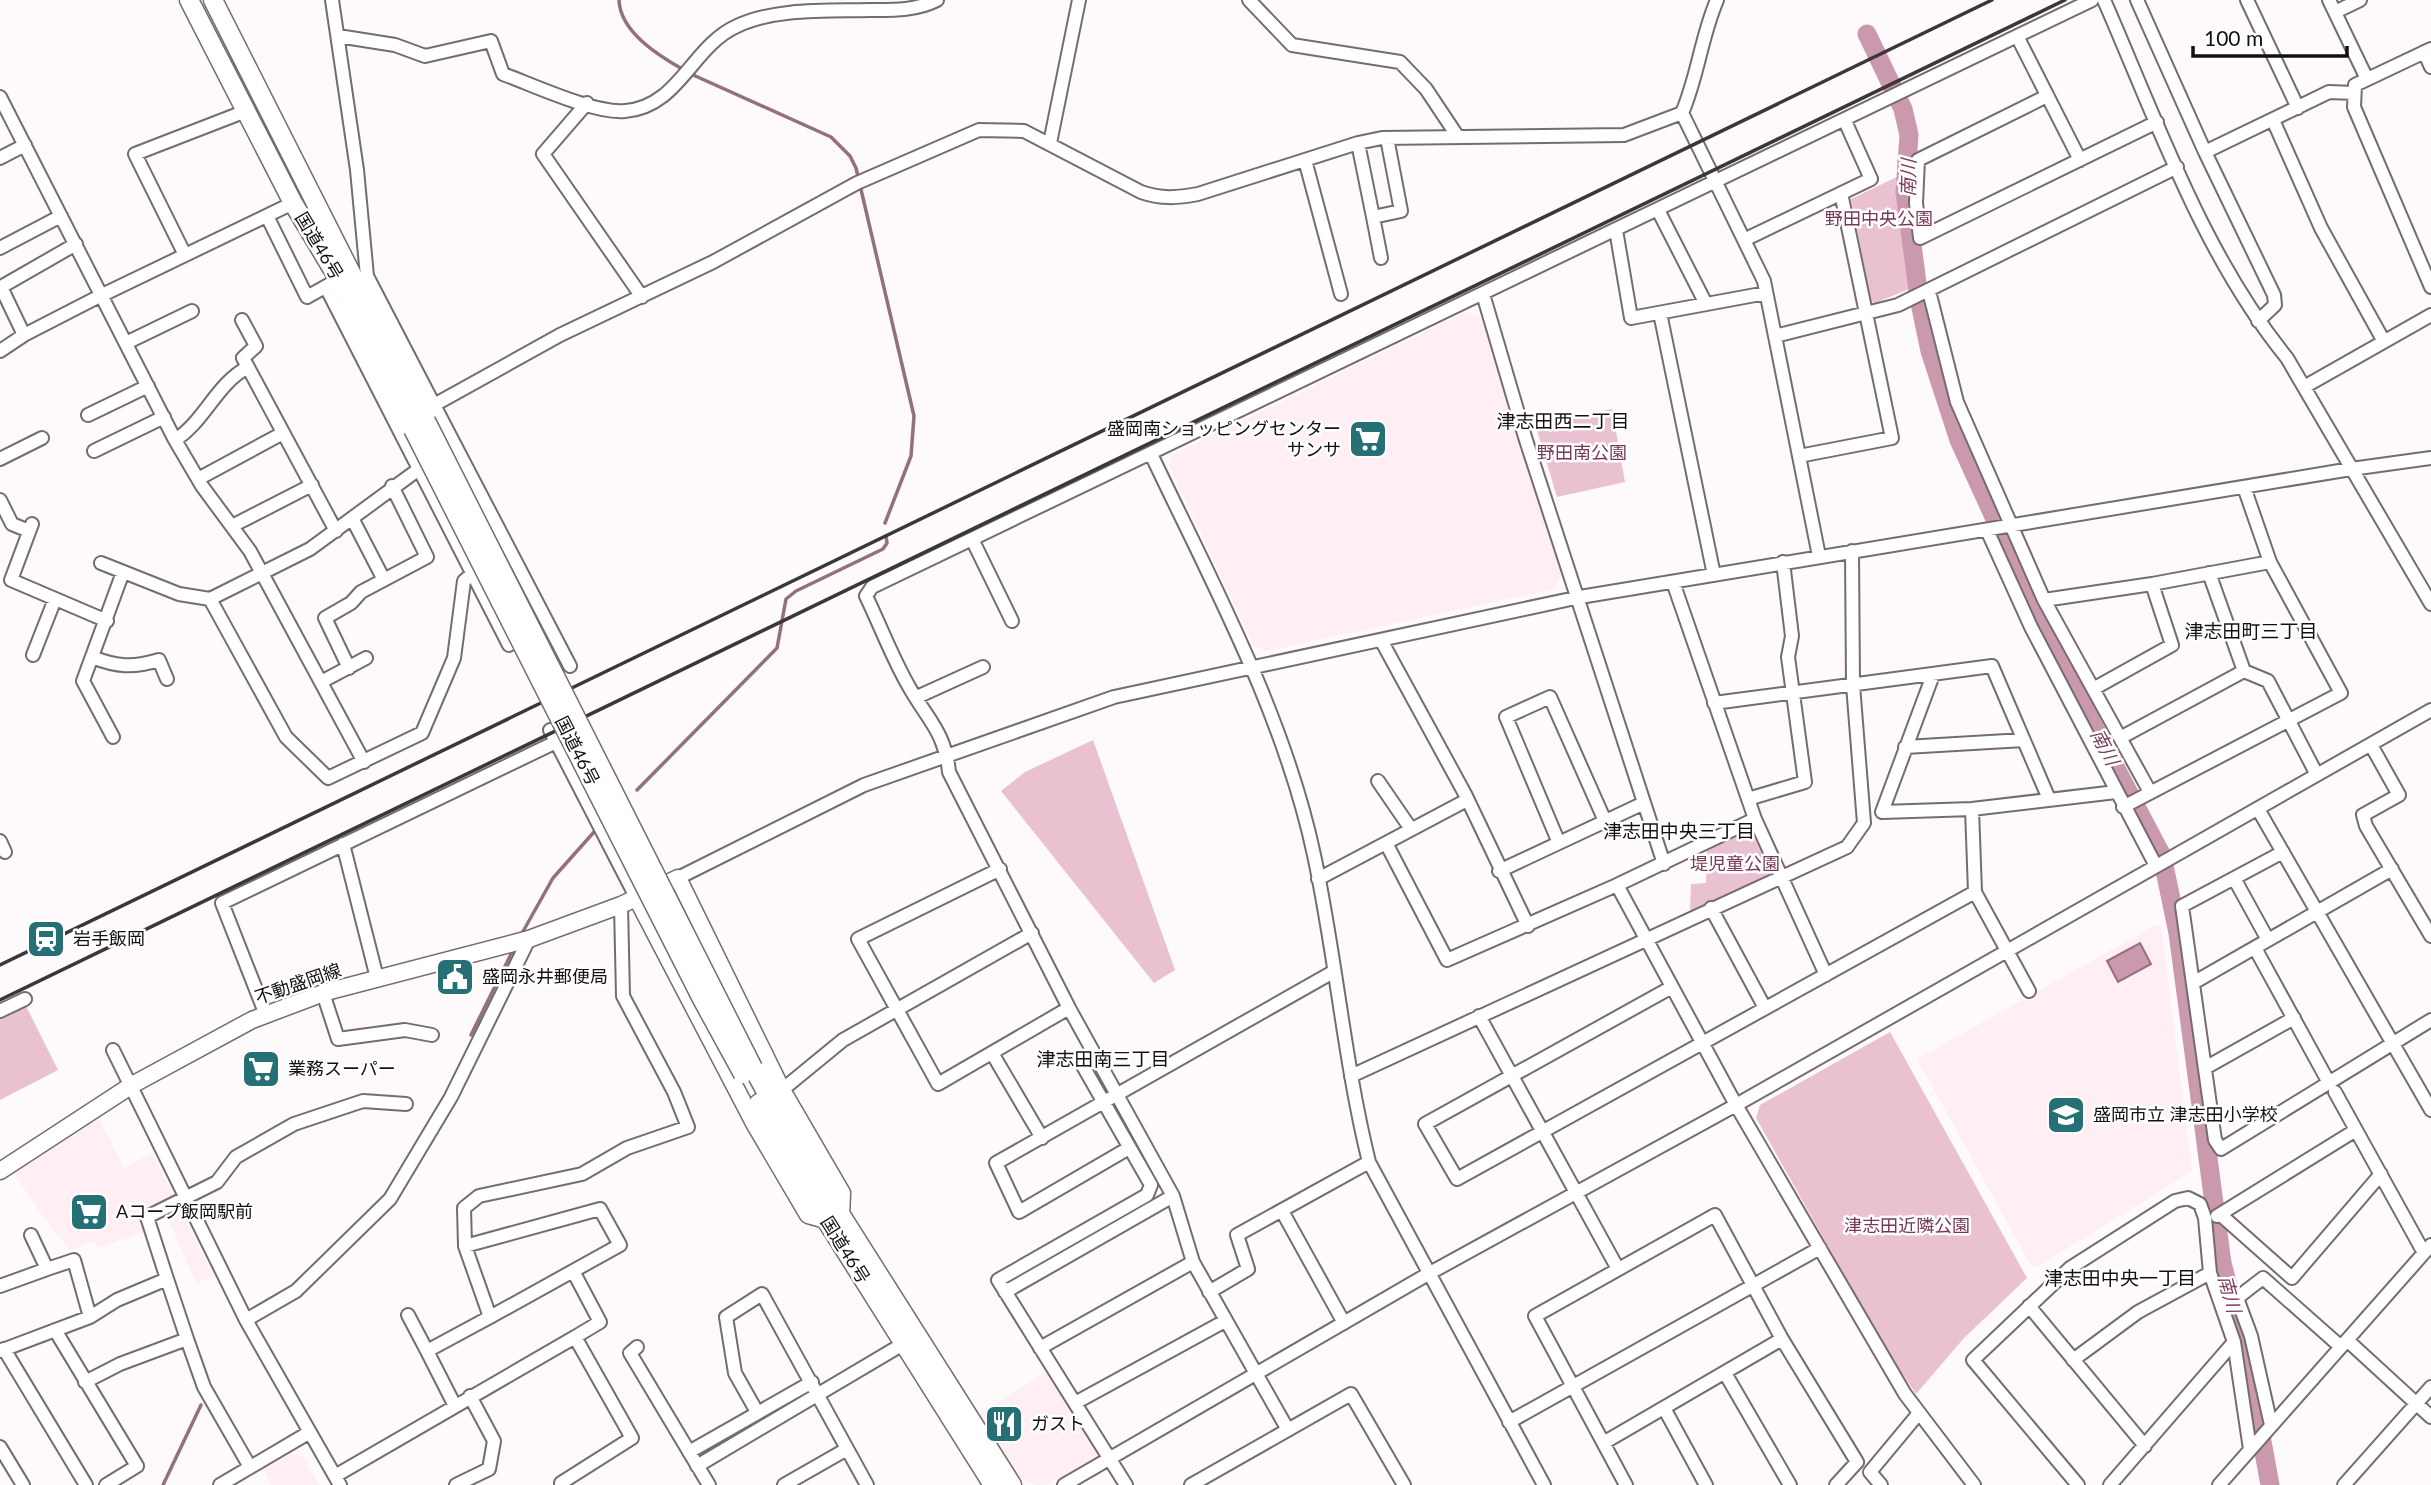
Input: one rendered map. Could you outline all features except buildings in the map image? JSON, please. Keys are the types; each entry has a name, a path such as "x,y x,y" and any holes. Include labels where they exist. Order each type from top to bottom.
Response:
{"highway":[{"name":"国道46号","path":"189,0 293,203 424,418 696,988 834,1218 903,1344 993,1485"},
{"name":"国道46号","path":"214,0 339,281"},
{"name":"国道46号","path":"834,1218 1012,1485"}],"main road":[{"name":"不動盛岡線","path":"0,1170 132,1085 266,1015 323,993 521,941 621,905 678,878"},
{"path":"636,897 756,1128 808,1215 834,1218 842,1193 782,1090 678,878"}],"street":[{"path":"332,0 357,170 367,276 424,418 570,666"},
{"path":"338,36 395,45 425,56 491,41 503,74 587,103 623,112 641,108 668,93 713,41 737,26 772,16 904,10 936,0"},
{"path":"1050,144 1079,0"},
{"path":"1249,0 1292,45 1400,62 1426,89 1458,137"},
{"path":"424,418 560,335 713,262 860,181 979,130 1024,131 1157,197 1198,194 1358,142 1387,138 1623,135 1682,113 1691,93 1705,26 1717,0"},
{"path":"1288,1430 1193,1262 1173,1196 1069,1008 949,772 947,753 934,723 909,687 866,596 872,587 1717,183 2092,0"},
{"path":"2104,0 2177,167 2258,321 2287,358 2431,604"},
{"path":"2137,0 2205,152 2274,295 2275,305 2258,321"},
{"path":"2247,0 2298,108"},
{"path":"2360,0 2332,6 2367,79"},
{"path":"2017,36 2080,160"},
{"path":"2431,67 2428,51 2355,85 2354,93 2354,107 2426,262 2431,287"},
{"path":"2205,152 2329,92 2354,93"},
{"path":"2047,96 1918,160 1916,203 1920,238 2157,122"},
{"path":"0,97 176,440 198,479 263,573 364,762"},
{"path":"587,103 543,154 642,297"},
{"path":"186,255 135,153 246,111"},
{"path":"1682,113 1744,240 1766,293 1819,556"},
{"path":"2273,120 2322,228 2382,338"},
{"path":"1744,240 1871,179 1845,121"},
{"path":"1373,217 1401,211 1387,138"},
{"path":"1358,142 1381,258"},
{"path":"0,158 25,145"},
{"path":"1305,160 1341,295"},
{"path":"1775,336 1867,315 1898,305 2177,167"},
{"path":"1799,456 1892,438 1841,193"},
{"path":"0,351 24,335 293,203"},
{"path":"1658,210 1706,304"},
{"path":"0,248 61,216"},
{"path":"267,216 307,297 339,281 363,255"},
{"path":"1616,230 1631,318 1766,293"},
{"path":"24,335 1,286 76,244"},
{"path":"339,281 419,469 509,645"},
{"path":"1929,290 1957,402 2044,600 2150,792"},
{"path":"1483,294 1525,437 1580,597 1664,864"},
{"path":"126,343 192,311"},
{"path":"1660,313 1714,575"},
{"path":"2304,387 2431,315"},
{"path":"242,320 256,346 244,356 248,367 336,531"},
{"path":"176,440 229,378 248,367"},
{"path":"88,415 148,386"},
{"path":"94,450 164,417"},
{"path":"198,479 283,433"},
{"path":"0,459 42,438"},
{"path":"1151,454 1251,667 1282,749 1307,828 1369,1163 1544,1485"},
{"path":"678,878 864,785 947,753 1114,697 1580,597 2431,458"},
{"path":"101,563 188,597 210,599 310,549 392,486 419,469"},
{"path":"232,526 312,485"},
{"path":"349,668 325,618 384,580 427,558 392,486"},
{"path":"2123,807 2341,692 2270,562 2244,487"},
{"path":"0,500 12,524 31,528 11,580 107,621"},
{"path":"352,518 384,580"},
{"path":"1987,530 2031,627 2156,866"},
{"path":"972,539 1012,621"},
{"path":"1351,1076 1847,846 1864,823 1853,685 1852,551"},
{"path":"1748,799 1805,782 1788,657 1793,636 1783,562"},
{"path":"2044,600 2152,584 2270,562"},
{"path":"113,737 83,681 123,572"},
{"path":"210,599 295,749 328,778 422,733 454,658 464,581 473,573"},
{"path":"2209,573 2244,671 2268,681 2317,775"},
{"path":"1673,582 1755,819 1826,975"},
{"path":"2093,689 2172,645 2152,584"},
{"path":"33,655 54,598"},
{"path":"1381,640 1467,800 1499,871 1528,926"},
{"path":"92,657 111,664 135,667 159,660 167,679"},
{"path":"321,682 366,658"},
{"path":"1714,704 1992,666 2049,800"},
{"path":"917,697 983,667"},
{"path":"2120,738 2244,671"},
{"path":"1933,675 1882,811 1972,809 2116,792"},
{"path":"1559,843 1506,717 1550,697 1605,821"},
{"path":"1063,1485 1429,1274 1736,1105 2431,710"},
{"path":"266,1015 222,903 553,736 636,897"},
{"path":"1905,747 2024,740"},
{"path":"2371,745 2399,795 2363,815 2366,826 2431,936"},
{"path":"1378,780 1411,829"},
{"path":"1318,879 1467,800"},
{"path":"1499,871 1644,803"},
{"path":"1972,809 1975,892 2029,991"},
{"path":"2258,809 2431,1111"},
{"path":"1386,843 1447,960 1664,864 1755,819"},
{"path":"343,844 377,978"},
{"path":"2283,852 2182,906 2215,1140 2221,1149 2332,1087 2392,1043 2431,1020"},
{"path":"1000,869 858,939 938,1084 1069,1008"},
{"path":"2193,983 2392,869"},
{"path":"2235,880 2268,940"},
{"path":"1618,885 1736,1105 1820,1248 1919,1413 1974,1485"},
{"path":"1672,987 1425,1124 1457,1179 1975,892"},
{"path":"490,1317 465,1246 464,1208 479,1196 582,1174 626,1148 688,1127 674,1092 623,996 621,905"},
{"path":"1711,908 1765,1008"},
{"path":"782,1090 844,1040 1032,933"},
{"path":"246,1320 296,1291 390,1199 451,1097 521,941"},
{"path":"2219,1485 2428,1249 2381,1174 2255,948"},
{"path":"1129,1147 1020,1212 996,1163 1117,1097 1333,972"},
{"path":"323,993 338,1039 405,1030 432,1035"},
{"path":"0,1011 25,999"},
{"path":"1479,1016 1618,1269"},
{"path":"2205,1068 2294,1018"},
{"path":"113,1051 246,1320 338,1480 454,1404 600,1322 573,1271"},
{"path":"992,1053 1042,1138"},
{"path":"1079,1059 1151,1185 1147,1195 998,1280 1126,1485"},
{"path":"250,1467 204,1387 147,1217 217,1182 236,1157 295,1124 363,1101 406,1104"},
{"path":"2213,1217 2356,1130"},
{"path":"1209,1292 1248,1269 1237,1235 1369,1163"},
{"path":"2078,1485 1972,1360 2070,1268 2175,1200 2188,1198 2200,1204 2292,1278 2381,1174"},
{"path":"1005,1292 1173,1196"},
{"path":"427,1351 620,1245 600,1209 465,1246"},
{"path":"1282,1210 1344,1323"},
{"path":"1626,1485 1535,1316 1715,1215 1782,1339 1857,1462 1836,1485"},
{"path":"2213,1217 2210,1273 2234,1342 2250,1449"},
{"path":"31,1235 47,1269"},
{"path":"1509,1422 1820,1248"},
{"path":"0,1286 74,1260 90,1317"},
{"path":"1040,1348 1193,1262"},
{"path":"2271,1425 2251,1336 2237,1298 2280,1268"},
{"path":"2073,1360 2138,1312 2210,1273"},
{"path":"2263,1278 2431,1417"},
{"path":"86,1485 2,1350 90,1317 117,1300 167,1279"},
{"path":"757,1412 735,1373 726,1317 762,1294 867,1485"},
{"path":"2029,1306 2145,1446"},
{"path":"408,1315 454,1404"},
{"path":"1075,1404 1225,1321"},
{"path":"55,1330 137,1466 106,1485"},
{"path":"560,1484 632,1438 575,1337"},
{"path":"85,1382 120,1364 187,1339"},
{"path":"1605,1442 1782,1339"},
{"path":"2110,1485 2234,1342"},
{"path":"696,1466 903,1344"},
{"path":"637,1346 630,1353 709,1485"},
{"path":"1726,1373 1790,1485"},
{"path":"689,1452 812,1382"},
{"path":"2344,1485 2431,1387"},
{"path":"1191,1485 1351,1394 1404,1485"},
{"path":"456,1485 489,1469 494,1441 470,1396"},
{"path":"1664,1408 1706,1485"},
{"path":"1881,1485 1870,1472 1919,1413"},
{"path":"220,1485 310,1432"},
{"path":"0,1447 23,1485"},
{"path":"783,1485 846,1449"}],"shaded area":[{"path":"1466,312 1483,318 1564,572 1554,589 1267,651 1254,646 1169,466 1172,455"},
{"name":"盛岡市立 津志田小学校","path":"2156,925 2161,925 2192,1171 2037,1267 2032,1267 1917,1059"},
{"path":"2140,943 2151,964 2118,982 2107,961"},
{"path":"99,1119 124,1168 152,1153 173,1195 171,1205 177,1203 213,1276 196,1283 164,1209 147,1217 151,1230 98,1248 94,1241 70,1250 44,1218 14,1173"},
{"path":"1053,1368 1105,1452 1046,1485 1035,1485 1019,1478 979,1414"},
{"path":"291,1454 303,1457 319,1485 272,1485 263,1470"}],"green space":[{"name":"野田中央公園","path":"1903,174 1901,203 1914,287 1875,303 1871,301 1851,199"},
{"name":"野田南公園","path":"1612,409 1625,482 1557,497 1535,424"},
{"path":"1093,740 1175,970 1154,983 1001,791 1025,772"},
{"name":"堤児童公園","path":"1750,830 1772,872 1771,876 1690,912 1691,884 1706,883 1707,850"},
{"path":"23,1000 58,1070 0,1100 0,1011"},
{"name":"津志田近隣公園","path":"1890,1032 2027,1278 1964,1338 1916,1394 1887,1351 1756,1118 1760,1105"}],"waterway":[{"path":"619,0 621,12 633,33 663,58 684,70"},
{"name":"南川","path":"1867,34 1903,109 1909,135 1905,192 1919,298 1930,351 1959,440 2062,666 2162,856 2178,933 2222,1263 2246,1354 2270,1485"},
{"path":"691,74 831,137 850,156 856,168 914,416 911,456 885,523"},
{"path":"637,790 777,648 786,599 796,591 883,549 887,543 886,536"},
{"path":"521,935 553,878 594,832"},
{"path":"471,1035 514,948"},
{"path":"163,1485 201,1405"}],"railway":[{"path":"0,965 1992,0"},
{"path":"0,1000 2065,0"}],"place":[{"name":"盛岡南ショッピングセンター サンサ","path":"1368,439"},
{"name":"岩手飯岡","path":"46,939"},
{"name":"盛岡永井郵便局","path":"455,977"},
{"name":"業務スーパー","path":"261,1069"},
{"name":"盛岡市立 津志田小学校","path":"2066,1115"},
{"name":"Aコープ飯岡駅前","path":"89,1212"},
{"name":"ガスト","path":"1004,1424"}],"district":[{"name":"津志田西二丁目","path":"1563,421"},
{"name":"津志田町三丁目","path":"2251,631"},
{"name":"津志田中央三丁目","path":"1679,831"},
{"name":"津志田南三丁目","path":"1103,1059"},
{"name":"津志田中央一丁目","path":"2120,1278"}]}
